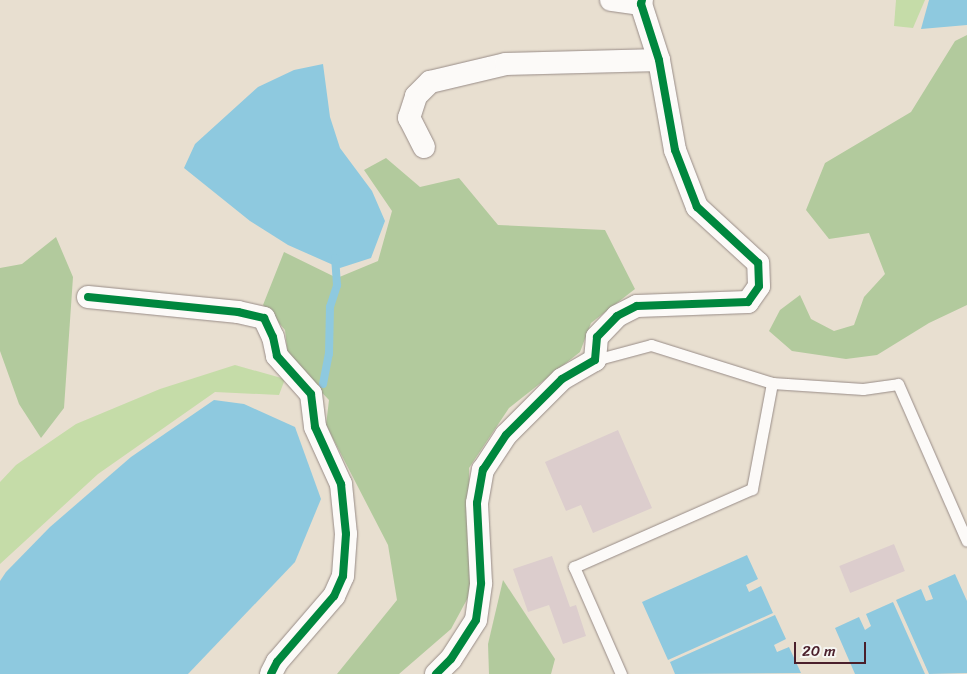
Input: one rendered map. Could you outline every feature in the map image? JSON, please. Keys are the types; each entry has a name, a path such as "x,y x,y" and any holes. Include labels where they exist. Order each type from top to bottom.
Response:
{"street":[{"path":"436,674 451,659 476,620 481,583 477,502 483,470 506,435 562,379 595,360 596,337 617,316 637,306 748,302 759,286 758,263 697,207 675,150 659,60 642,2 611,0"},
{"path":"424,147 410,118 416,96 430,82 506,64 659,60"},
{"path":"88,297 238,312 264,318 273,337 277,356 311,394 315,427 341,484 346,534 343,576 334,596 277,662 271,674"}],"lane":[{"path":"595,360 651,345 772,383 863,389 898,384 967,541"},
{"path":"621,674 574,567 752,488 772,383"}],"green space":[{"path":"896,0 925,0 913,28 894,26"},
{"path":"967,35 967,305 929,323 877,355 846,359 792,351 769,331 780,310 800,295 811,319 834,331 854,325 864,297 885,274 869,233 829,239 806,210 825,163 911,112 955,41"},
{"path":"386,158 420,187 459,178 498,225 605,230 635,289 591,323 580,352 509,408 469,468 471,592 451,629 399,674 337,674 397,600 388,545 326,425 329,400 288,357 285,330 263,305 284,252 337,278 378,261 392,211 364,170"},
{"path":"56,237 73,277 64,408 41,438 19,404 0,351 0,268 22,264"},
{"path":"235,365 285,379 279,395 215,392 98,474 0,564 0,482 16,465 76,424 160,389"},
{"path":"503,580 555,659 551,674 489,674 488,644"}],"water":[{"path":"929,0 967,0 967,25 921,29"},
{"path":"323,64 330,117 340,148 372,191 385,221 371,258 340,268 288,245 250,221 184,168 195,144 258,87 294,70"},
{"path":"214,400 244,404 295,427 321,499 295,562 188,674 0,674 0,581 6,572 50,527 131,457"},
{"path":"747,555 758,579 746,585 749,592 761,586 773,613 668,660 642,602"},
{"path":"955,574 967,601 967,673 929,674 896,600 921,589 926,601 933,599 928,586"},
{"path":"893,602 925,674 855,674 835,628 859,617 865,630 871,626 866,614"},
{"path":"775,615 786,639 774,645 777,652 789,647 801,673 675,674 670,662"}],"building":[{"path":"618,430 652,508 593,533 581,505 566,511 545,462"},
{"path":"894,544 905,571 850,593 839,566"},
{"path":"552,556 570,607 576,605 586,636 563,644 549,605 528,612 513,569"}],"waterway":[{"path":"323,384 329,354 330,307 337,285 335,258"}],"cycle path":[{"path":"436,674 451,659 476,620 481,583 477,503 483,470 506,435 562,379 595,360 597,337 617,316 637,306 748,302 759,286 758,263 697,207 675,150 659,60 641,4 642,0"},
{"path":"88,297 238,312 264,318 273,337 277,356 311,394 315,427 341,484 346,534 343,576 334,596 277,662 271,674"}]}
